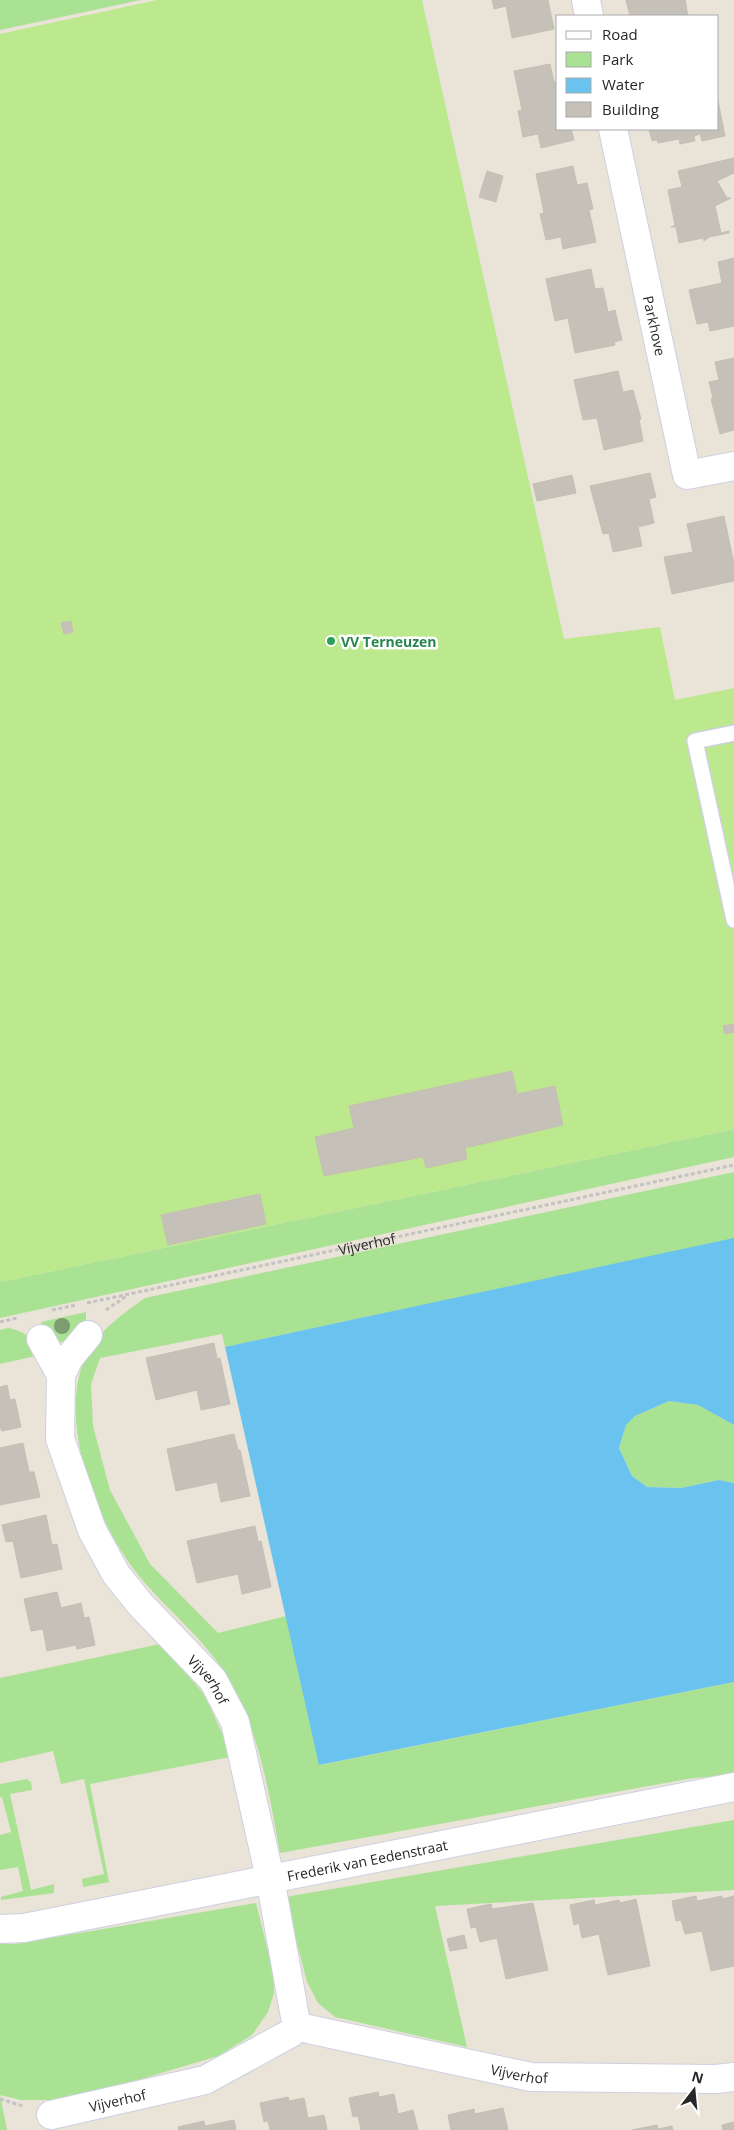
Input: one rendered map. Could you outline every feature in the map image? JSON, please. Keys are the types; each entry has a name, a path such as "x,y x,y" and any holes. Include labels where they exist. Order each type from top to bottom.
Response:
{"street":[{"path":"586,0 589,15"},
{"name":"Parkhove","path":"613,130 687,475 734,466"},
{"name":"Vijverhof","path":"88,1334 69,1358 61,1375 60,1439 92,1530 122,1582 140,1604 213,1680 235,1722 270,1878 298,2027"},
{"name":"Vijverhof","path":"41,1339 61,1375"},
{"name":"Frederik van Eedenstraat","path":"0,1928 24,1928 734,1787"},
{"name":"Vijverhof","path":"51,2116 205,2080 298,2027 531,2077 716,2080 734,2077"}],"lane":[{"path":"734,733 695,741 734,920"}],"path":[{"name":"Vijverhof","path":"45,1312 734,1165"},
{"path":"0,1322 26,1316"}],"green space":[{"path":"0,0 141,0 0,30"},
{"name":"VV Terneuzen","path":"157,0 422,0 564,639 660,627 675,700 734,688 734,1129 0,1282 0,34"},
{"path":"734,1129 734,1157 0,1318 0,1282"},
{"path":"734,1172 734,1239 225,1347 222,1334 100,1358 91,1384 93,1426 110,1490 150,1564 218,1633 286,1616 320,1765 734,1682 734,1775 693,1778 280,1853 262,1764 240,1700 221,1667 211,1654 145,1583 128,1561 98,1505 86,1473 79,1441 76,1409 79,1379 88,1352 93,1344 114,1322 145,1298"},
{"path":"86,1312 86,1327 71,1342 60,1342 52,1339 45,1332 41,1322"},
{"path":"8,1328 28,1337 40,1355 0,1364 0,1330"},
{"path":"669,1401 698,1405 734,1425 734,1483 719,1480 681,1488 647,1487 632,1476 619,1448 626,1424 635,1416"},
{"path":"160,1644 204,1694 222,1733 230,1757 90,1784 109,1882 83,1887 82,1879 104,1874 84,1779 61,1784 53,1751 0,1763 0,1678"},
{"path":"27,1779 31,1782 32,1790 10,1794 31,1890 54,1884 54,1893 1,1900 1,1897 23,1891 18,1867 0,1870 0,1835 11,1832 2,1797 0,1797 0,1784"},
{"path":"734,1820 734,1890 435,1906 467,2047 335,2017 318,2003 307,1982 285,1897"},
{"path":"256,1903 273,1972 274,1993 268,2012 252,2035 218,2056 111,2088 59,2100 21,2100 0,2095 0,1944 15,1944"},
{"path":"0,2095 7,2130 0,2130"}],"water":[{"path":"734,1238 734,1425 698,1405 669,1401 635,1416 626,1425 619,1448 632,1476 647,1487 681,1488 719,1480 734,1483 734,1682 319,1765 225,1347"}],"building":[{"path":"492,0 548,0 554,29 512,38 506,6 494,9"},
{"path":"626,0 685,0 688,15 630,15"},
{"path":"550,64 554,82 556,82 556,130 571,130 574,140 541,148 538,134 523,137 518,111 522,110 514,71"},
{"path":"719,106 725,136 702,141 700,134 694,136 695,141 680,144 679,139 658,143 657,140 652,141 649,130 719,130"},
{"path":"734,158 734,173 717,181 727,198 731,198 715,206 721,233 729,231 729,233 709,237 704,241 703,238 679,243 676,227 671,227 675,225 668,190 682,187 678,171"},
{"path":"573,166 577,185 587,183 593,209 589,210 596,242 563,249 561,237 546,240 540,214 544,213 536,174"},
{"path":"487,171 503,176 496,202 479,197"},
{"path":"734,258 734,326 710,331 708,322 697,324 689,290 722,283 718,262"},
{"path":"591,269 595,289 603,288 608,312 615,310 622,340 614,342 615,345 575,353 568,318 555,321 546,279"},
{"path":"734,358 734,430 720,434 711,399 713,398 709,382 719,380 715,362"},
{"path":"618,371 623,392 633,390 641,419 639,419 643,441 604,450 597,418 583,420 574,380"},
{"path":"650,473 656,497 649,499 654,523 638,527 642,546 613,552 609,533 603,534 590,486"},
{"path":"572,475 576,493 537,501 533,484"},
{"path":"724,516 734,564 734,581 672,594 664,557 693,552 687,524"},
{"path":"71,621 73,632 64,634 61,623"},
{"path":"734,1024 734,1032 725,1034 723,1026"},
{"path":"512,1071 517,1094 555,1086 563,1125 465,1148 467,1159 426,1168 423,1157 324,1176 315,1137 354,1128 349,1106"},
{"path":"260,1194 266,1224 168,1245 161,1215"},
{"path":"214,1343 217,1359 220,1358 230,1404 201,1410 197,1390 156,1400 146,1358"},
{"path":"7,1385 10,1400 15,1399 21,1427 2,1431 0,1427 0,1387"},
{"path":"234,1434 238,1450 240,1450 250,1496 221,1502 217,1482 176,1491 167,1449"},
{"path":"23,1443 29,1472 34,1472 40,1497 0,1505 0,1448"},
{"path":"46,1515 52,1545 57,1544 62,1569 21,1578 13,1541 6,1542 2,1525"},
{"path":"255,1526 258,1542 261,1541 271,1587 242,1594 238,1574 197,1583 187,1541"},
{"path":"57,1592 61,1608 81,1603 84,1618 89,1617 95,1645 77,1649 76,1645 47,1651 43,1629 31,1631 24,1599"},
{"path":"696,1896 697,1901 722,1896 722,1899 734,1896 734,1966 711,1971 702,1931 685,1934 681,1920 676,1921 672,1901"},
{"path":"636,1899 650,1966 608,1975 599,1934 582,1938 579,1923 574,1925 570,1905 594,1900 595,1905 619,1900 620,1903"},
{"path":"533,1903 548,1970 506,1979 497,1938 480,1942 476,1927 471,1928 467,1909 491,1904 492,1909"},
{"path":"464,1935 467,1948 450,1951 447,1939"},
{"path":"378,2092 379,2097 394,2094 398,2114 413,2110 418,2130 361,2130 358,2116 353,2117 349,2098"},
{"path":"288,2097 289,2101 304,2098 308,2118 324,2115 327,2130 270,2130 268,2121 264,2122 260,2103"},
{"path":"503,2108 508,2130 451,2130 448,2115 474,2109 475,2114"},
{"path":"234,2120 236,2130 179,2130 178,2127 204,2121 205,2126"},
{"path":"734,2122 734,2130 723,2130 722,2125"},
{"path":"657,2125 658,2129 672,2126 673,2130 632,2130"}],"place":[{"name":"VV Terneuzen","path":"331,641"}]}
